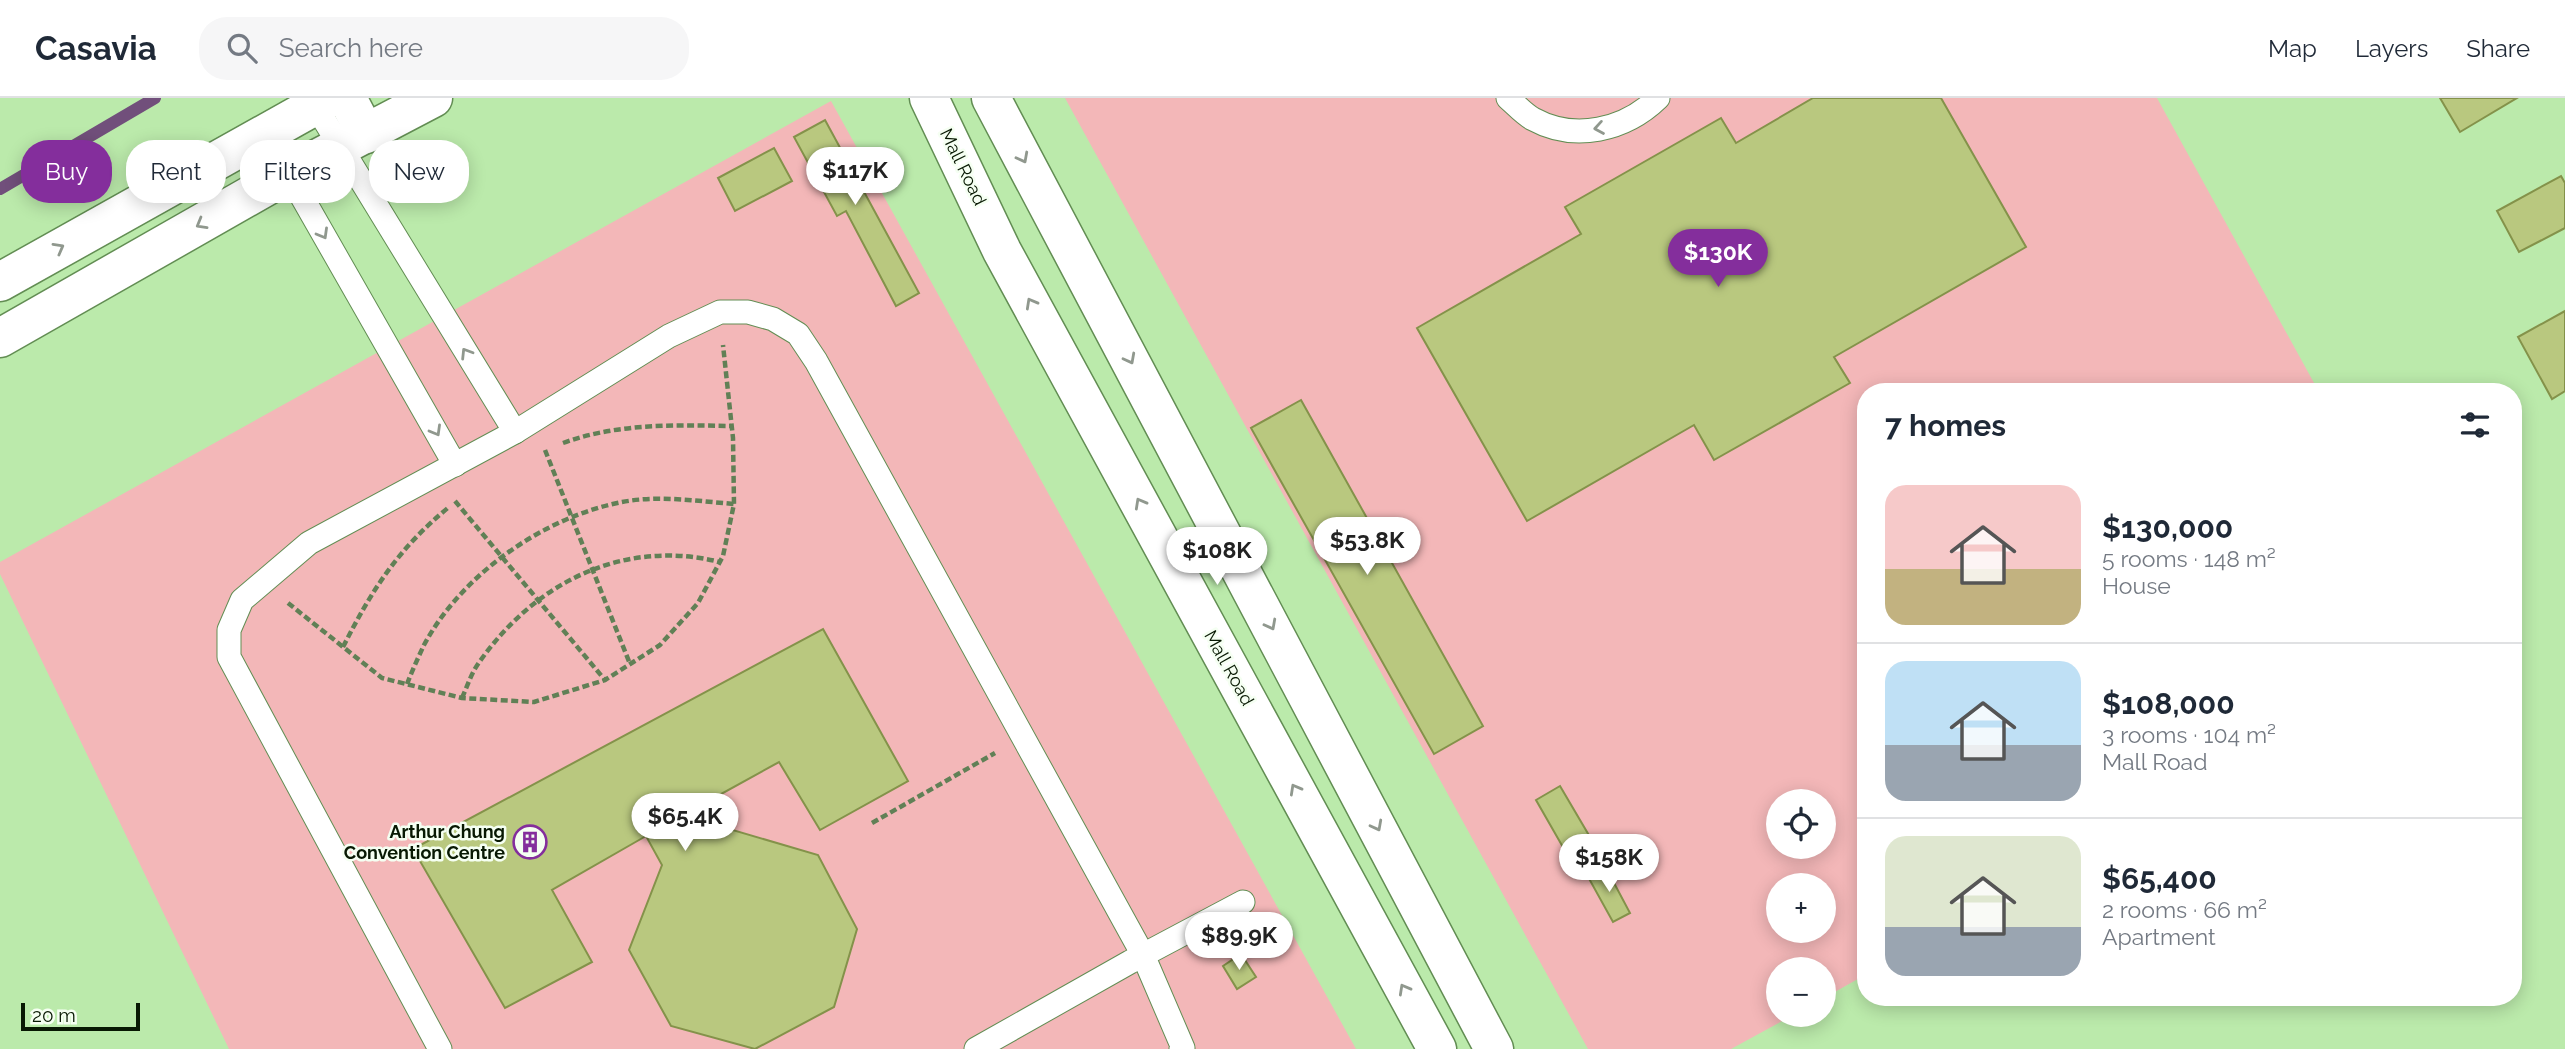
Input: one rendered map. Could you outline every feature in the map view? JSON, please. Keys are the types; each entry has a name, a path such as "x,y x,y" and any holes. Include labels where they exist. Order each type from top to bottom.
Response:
{"street":[{"path":"0,282 265,132 330,101 353,140 433,98"},
{"name":"Mall Road","path":"929,98 1002,251 1437,1049"},
{"path":"991,98 1494,1049"},
{"path":"0,338 240,201"}],"lane":[{"path":"1508,98 1533,118 1564,130 1598,131 1630,120 1658,98"},
{"path":"265,132 269,140"},
{"path":"355,143 524,426"},
{"path":"305,203 456,465"},
{"path":"440,1049 229,657 229,630 242,600 309,543 524,426 669,336 720,312 748,313 773,318 798,334 816,361 1143,955 1183,1049"},
{"path":"976,1049 1143,955 1244,902"}],"path":[{"path":"263,583 382,678 462,698 534,702 605,680 660,645 698,603 720,562 734,504 731,426 720,312"},
{"path":"524,426 545,449 630,664"},
{"path":"534,454 614,428 731,426"},
{"path":"433,477 605,680"},
{"path":"343,647 365,604 388,569 413,538 464,496"},
{"path":"407,684 425,643 470,584 502,557 570,516 623,502 666,498 734,504"},
{"path":"462,698 477,666 499,639 538,600 572,578 592,568 618,561 661,555 694,556 720,562"},
{"path":"872,823 1024,737"}],"shaded area":[{"path":"1065,98 1813,98 1736,143 1721,118 1566,207 1581,234 1417,328 1527,521 1694,425 1715,460 1849,383 1834,357 2025,247 1941,98 2157,98 2314,383 1857,383 1857,979 1836,991 1836,957 1766,957 1766,1027 1771,1027 1731,1049 1588,1049"},
{"path":"831,101 1356,1049 755,1049 834,1007 857,929 818,855 729,829 712,799 779,762 821,829 907,781 822,629 413,849 505,1008 552,890 646,836 662,865 630,950 671,1026 754,1049 229,1049 0,574 0,562"}],"building":[{"path":"1813,98 1941,98 2026,247 1834,357 1850,383 1714,460 1694,425 1527,521 1417,328 1581,234 1565,207 1721,118 1736,143"},
{"path":"2440,98 2517,98 2460,132"},
{"path":"825,120 919,293 896,306 846,211 837,216 794,137"},
{"path":"774,148 792,181 735,211 718,178"},
{"path":"2561,176 2565,183 2565,228 2519,252 2497,211"},
{"path":"2565,311 2565,391 2552,399 2518,337"},
{"path":"1301,400 1483,726 1434,754 1251,428"},
{"name":"Arthur Chung Convention Centre","path":"823,629 908,781 820,830 779,762 712,799 729,829 818,855 857,929 834,1007 755,1049 671,1026 629,950 662,865 646,836 552,890 592,962 505,1008 413,849"},
{"path":"1560,786 1597,849 1572,863 1536,800"},
{"path":"1605,866 1630,913 1613,922 1587,875"},
{"path":"1241,954 1256,977 1237,989 1223,966"}],"waterway":[{"path":"0,189 155,98"}],"place":[{"name":"Arthur Chung Convention Centre","path":"530,842"}]}
